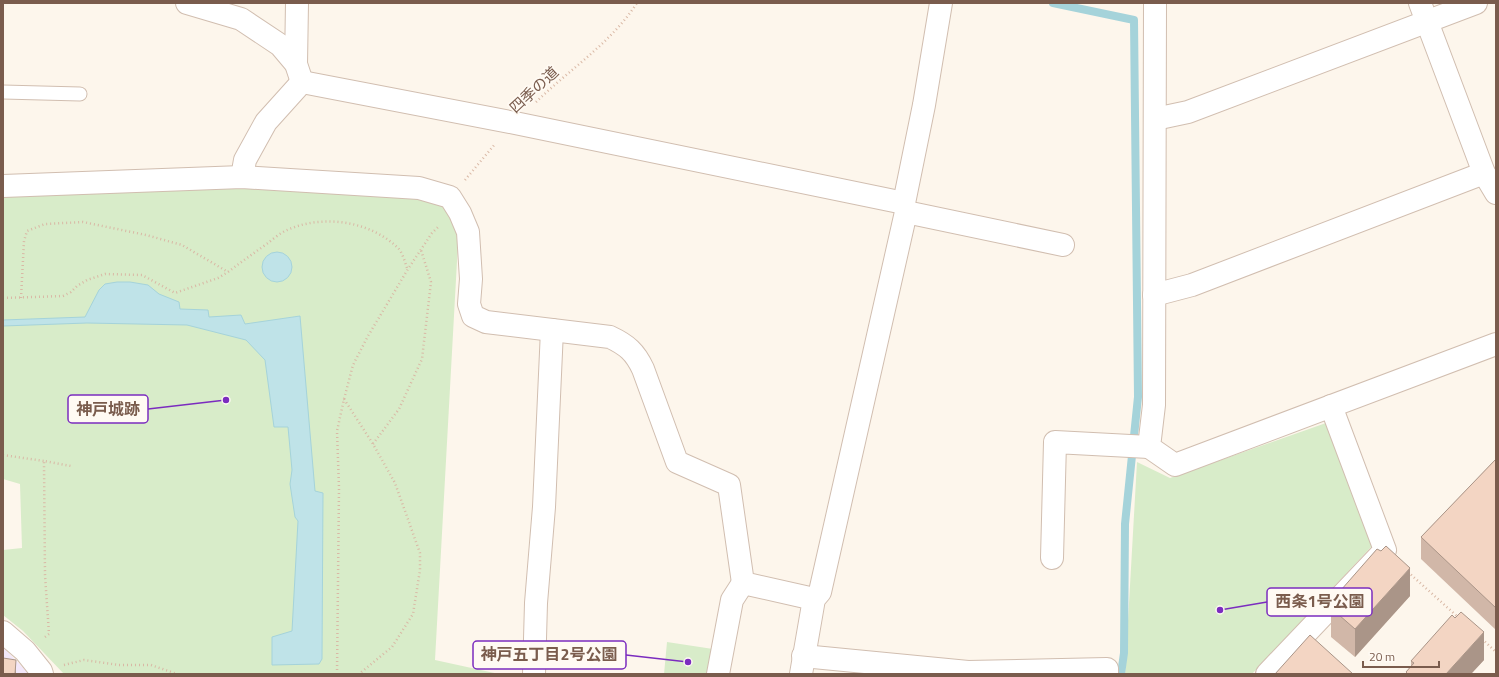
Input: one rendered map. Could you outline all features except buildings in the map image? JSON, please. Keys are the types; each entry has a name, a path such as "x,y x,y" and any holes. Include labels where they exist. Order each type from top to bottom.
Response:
{"street":[{"path":"187,3 241,19 280,45 299,73 515,123 905,207 1063,245"},
{"path":"242,177 245,160 266,122 299,73 297,3"},
{"path":"941,3 905,207 820,592 814,599 802,665 968,672 1107,669 1107,674"},
{"path":"1149,447 1154,405 1155,3"},
{"path":"1155,118 1188,112 1424,12 1476,3"},
{"path":"1424,12 1484,173 1496,194"},
{"path":"1154,295 1192,285 1484,173"},
{"path":"3,186 242,177 419,188 450,197 460,213 468,232 471,280 469,304 473,316 486,322 610,337 625,344 639,361 677,462 729,485 743,583 732,600 718,674"},
{"path":"534,674 536,603 544,507 552,330"},
{"path":"1052,558 1055,442 1149,447 1175,465 1496,344"},
{"path":"1267,674 1385,550 1331,406"},
{"path":"743,583 814,599"},
{"path":"3,632 25,651 42,672"}],"lane":[{"path":"3,92 80,94"}],"path":[{"name":"四季の道","path":"450,197 489,150 515,123 553,86 588,57 627,17 637,3"},
{"path":"337,674 339,488 337,431 344,399 353,365 408,269 432,233 447,219 450,197"},
{"path":"21,298 24,241 27,231 45,224 83,222 146,235 182,245 228,272"},
{"path":"3,298 63,296 87,280 105,274 142,275 175,293 218,278 285,231 306,224 327,222 349,223 364,226 383,236 398,248 408,269"},
{"path":"373,444 399,409 422,359 431,282 421,250"},
{"path":"344,399 373,444 395,483 420,553 420,570 413,614 392,647 359,674"},
{"path":"3,455 71,466"},
{"path":"25,651 49,634 45,575 44,461"},
{"path":"1383,552 1392,557 1461,620"},
{"path":"1479,636 1496,652"},
{"path":"42,672 84,660 119,665 151,665 177,674"}],"shaded area":[{"path":"3,647 28,673 28,674 3,674"}],"green space":[{"path":"238,186 418,195 442,203 459,225 435,660 499,674 64,674 23,631 3,615 3,550 22,548 20,484 3,479 3,191"},
{"path":"1326,423 1372,546 1252,674 1125,674 1137,462 1170,478"},
{"path":"667,642 713,649 709,674 664,674"}],"water":[{"path":"277,252 288,256 292,267 288,278 277,282 266,278 262,267 266,256"},
{"path":"130,282 148,285 159,294 179,302 180,309 208,310 209,317 241,315 245,324 300,316 315,491 323,493 322,659 319,664 272,665 272,637 292,631 298,521 295,517 290,484 292,470 288,427 274,427 265,360 246,340 187,325 87,323 3,326 3,320 85,317 99,290 105,284"}],"waterway":[{"path":"1053,3 1134,20 1138,397 1125,524 1124,653 1121,674"}],"place":[{"name":"神戸城跡","path":"226,400"},
{"name":"西条1号公園","path":"1220,610"},
{"name":"神戸五丁目2号公園","path":"688,662"}]}
